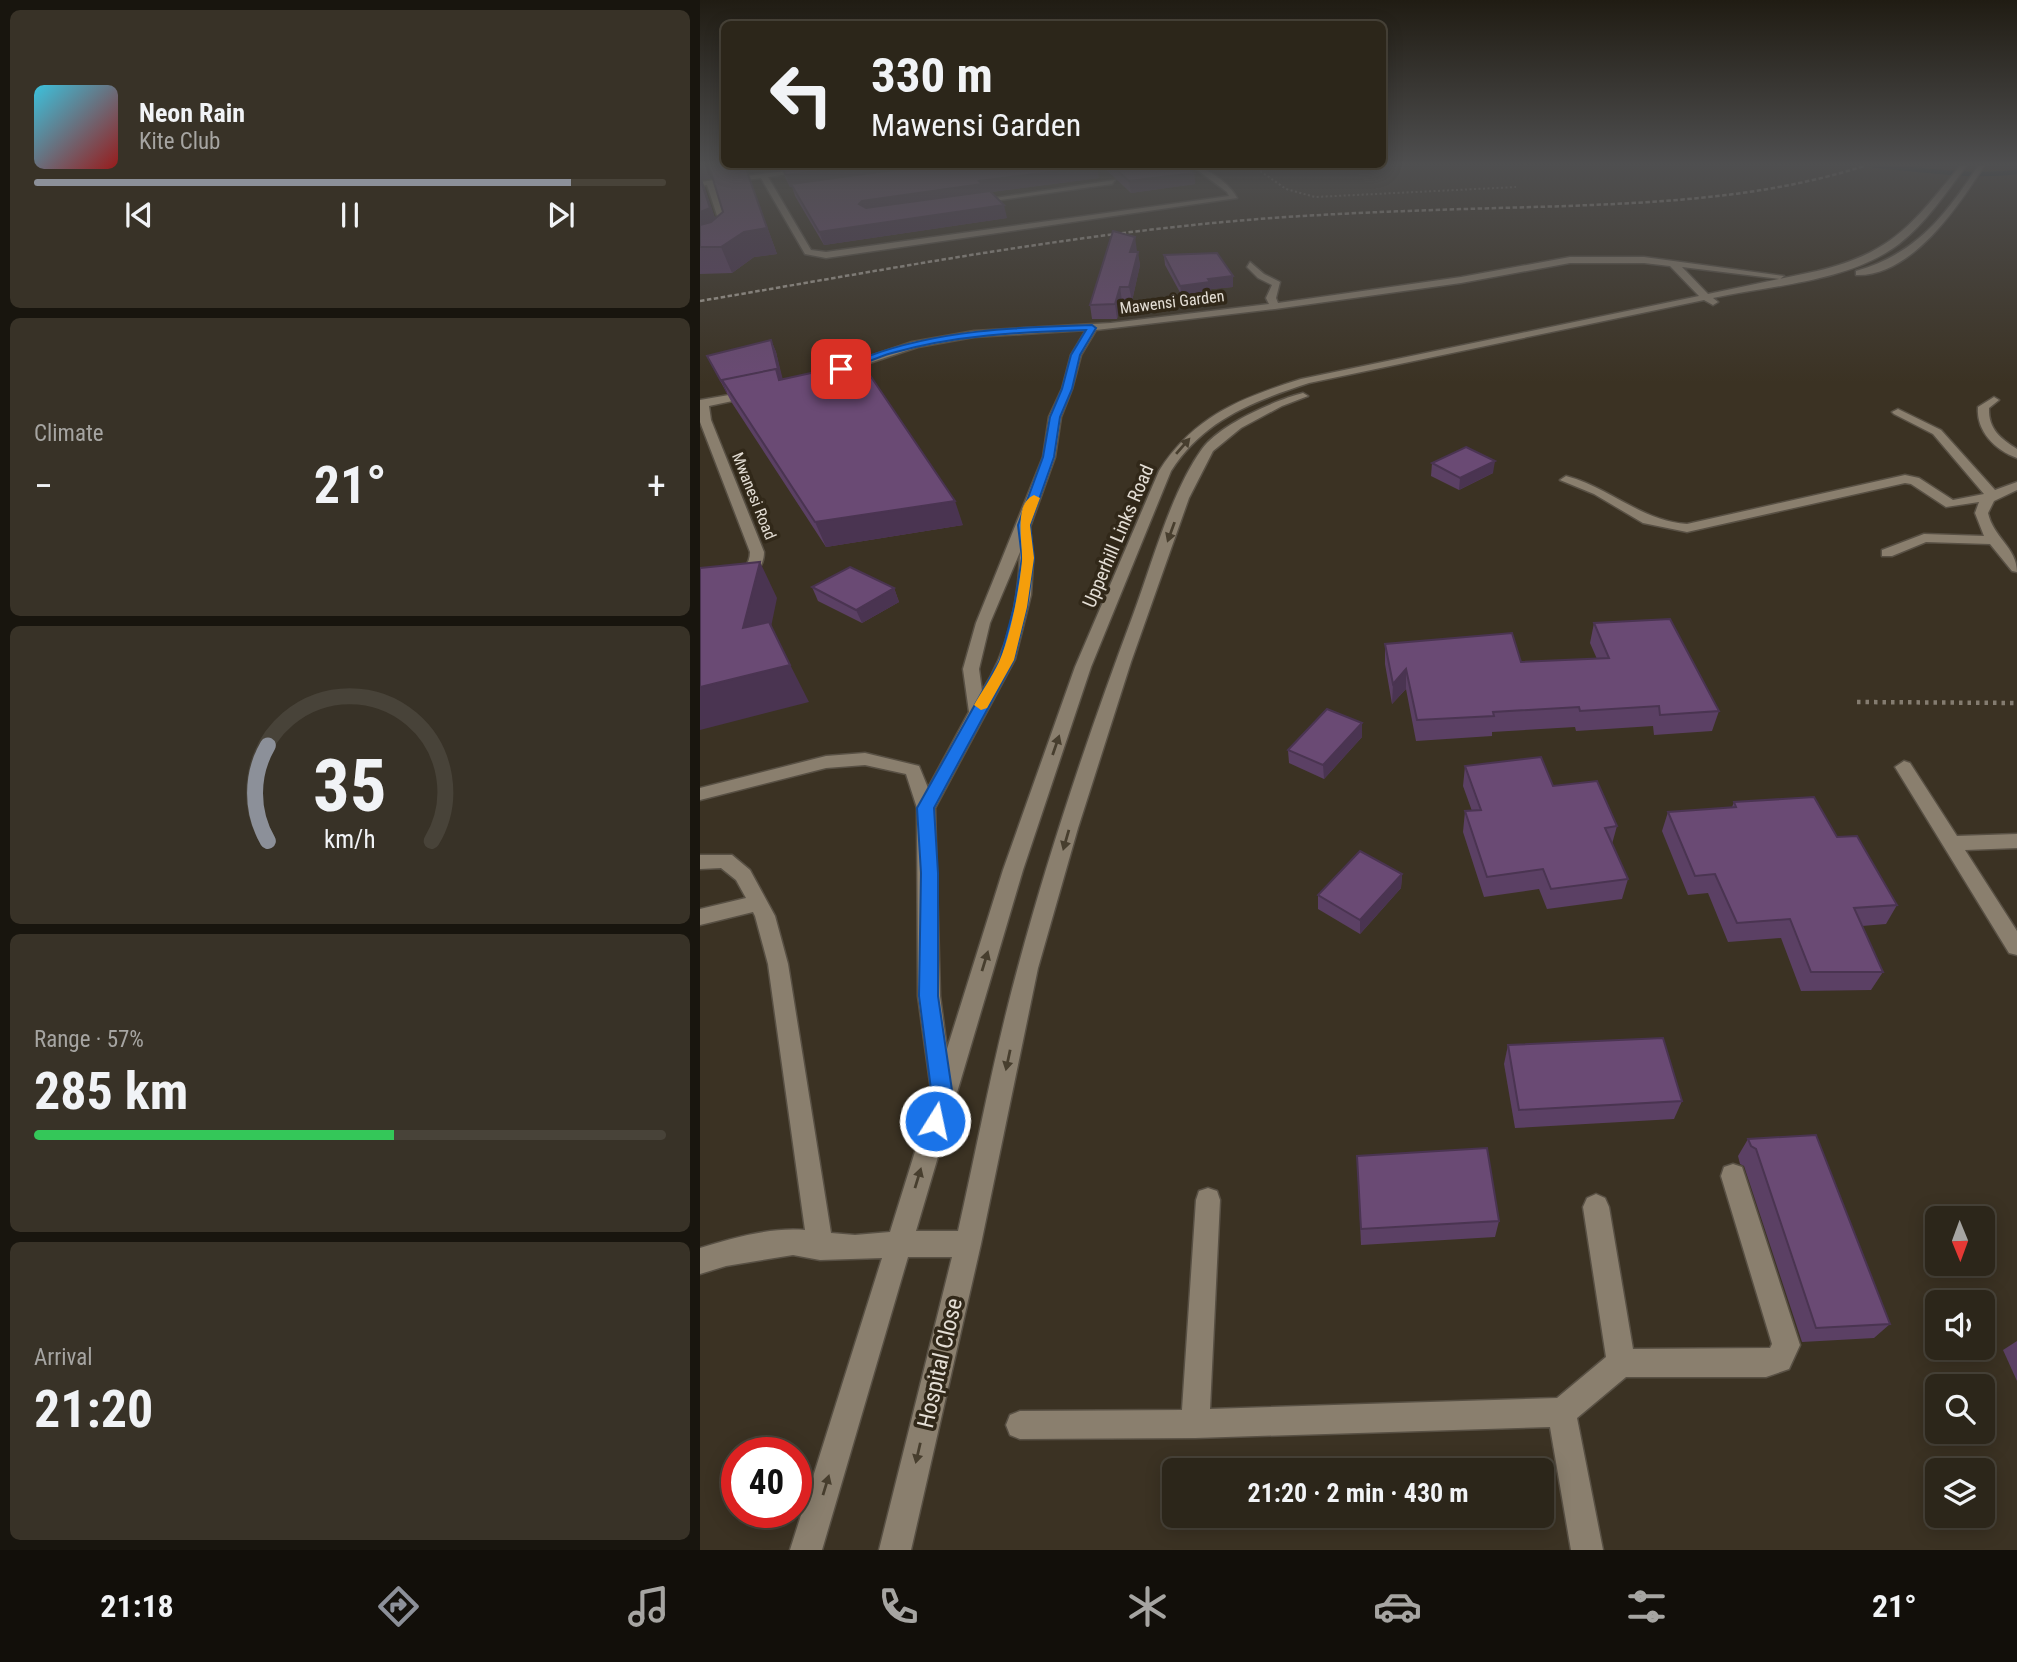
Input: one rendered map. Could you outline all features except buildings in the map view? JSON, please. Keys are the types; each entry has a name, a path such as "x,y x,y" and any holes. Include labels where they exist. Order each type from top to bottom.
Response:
{"street":[{"path":"700,248 723,238"},
{"path":"800,238 808,252 827,255 946,238"},
{"name":"Upperhill Links Road","path":"968,1244 1028,968 1069,828 1123,662 1183,498 1208,449 1237,426 1278,404 1334,385 1712,301 1749,287 1853,264 1888,248 1899,238"},
{"name":"Upperhill Links Road","path":"898,1244 1013,870 1083,667 1165,471 1177,452 1199,429 1259,397 1331,374 1712,301 1767,294 1871,270 1913,250 1929,238"},
{"name":"Mawensi Garden","path":"830,373 890,351 947,338 1005,330 1092,328 1275,306 1448,282 1570,260 1616,259 1673,264"},
{"path":"1673,264 1794,278"},
{"path":"1673,264 1767,294"},
{"path":"1673,264 1712,301"},
{"path":"1250,265 1261,276 1277,284 1271,298 1275,306"},
{"path":"977,712 971,669 983,623 1049,457 1055,417 1067,389 1076,355 1092,328"},
{"path":"702,403 765,391"},
{"path":"1994,400 1984,407 1981,419 1988,432 2017,454"},
{"name":"Mwanesi Road","path":"700,597 735,582 755,566 757,560 757,552 705,420 702,403"},
{"path":"1898,412 1937,432 1993,496"},
{"path":"1566,480 1599,491 1645,521 1687,528 1806,499 1905,479 1915,481 1951,504 1993,496 2017,486"},
{"path":"1993,496 1983,505 1981,515 1986,530 2017,568"},
{"path":"926,808 1007,660 1021,607 1028,558 1024,525"},
{"path":"1887,553 1924,538 1995,541"},
{"path":"700,794 826,761 865,759 913,770 926,808 929,996 943,1097"},
{"path":"1905,767 2016,947"},
{"path":"1952,844 2017,841"},
{"path":"700,862 725,860 743,875 765,916 778,964 820,1247"},
{"path":"700,917 759,903"},
{"path":"1020,1425 1195,1424 1562,1412 1622,1363 1766,1363 1779,1359 1786,1345 1732,1176"},
{"path":"1195,1424 1208,1200"},
{"path":"1595,1208 1622,1363"},
{"path":"700,1261 726,1253 793,1242 820,1247 867,1248 898,1244 968,1244"},
{"path":"806,1550 898,1244"},
{"name":"Hospital Close","path":"895,1550 968,1244"},
{"path":"1562,1412 1587,1550"}],"path":[{"path":"1857,702 2017,703"}],"railway":[{"path":"700,301 1083,238"}],"slow traffic":[{"path":"981,705 1007,660 1021,607 1028,558 1024,525 1034,498"}],"route":[{"path":"841,369 916,344 974,334 1005,330 1092,328 1076,355 1067,389 1055,417 1049,457 1024,525 1028,558 1021,607 1007,660 926,808 929,996 943,1097 935,1121"}]}
